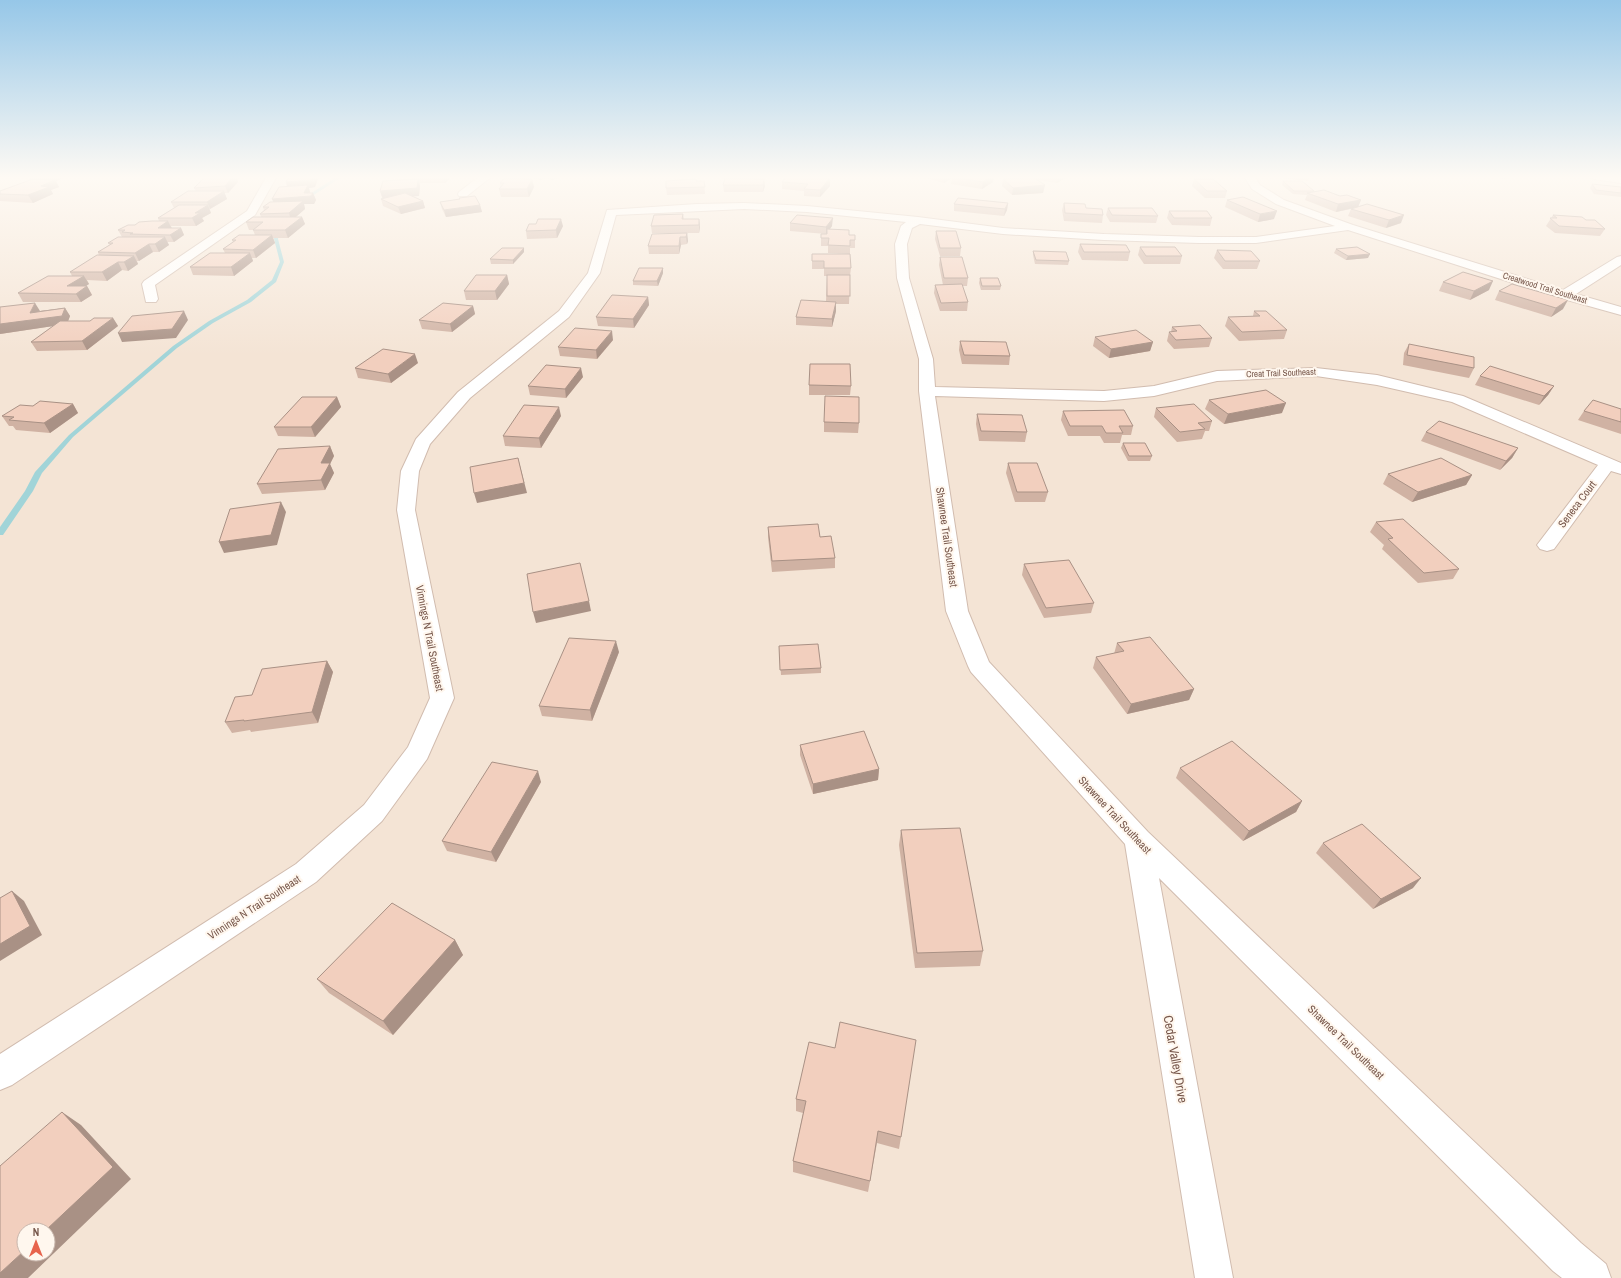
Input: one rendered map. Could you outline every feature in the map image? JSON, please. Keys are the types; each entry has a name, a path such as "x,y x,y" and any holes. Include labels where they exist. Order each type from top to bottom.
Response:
{"street":[{"path":"151,299 148,284 217,236"},
{"name":"Vinnings N Trail Southeast","path":"0,1073 306,873 373,813 418,752 442,698 406,510 410,471 422,443 464,395 564,314 594,273 605,236"},
{"name":"Shawnee Trail Southeast","path":"904,236 901,244 903,278 926,359 927,391 957,611 979,666 1138,840 1562,1252 1592,1278"},
{"path":"1070,236 1104,238 1199,240 1256,240 1287,236"},
{"name":"Creatwood Trail Southeast","path":"1376,236 1621,311"},
{"path":"1565,295 1621,260"},
{"name":"Creat Trail Southeast","path":"927,391 1104,396 1154,391 1217,376 1316,372 1377,380 1457,399 1614,466"},
{"name":"Seneca Court","path":"1547,545 1614,466"},
{"name":"Cedar Valley Drive","path":"1138,840 1214,1278"}],"shaded area":[{"path":"0,236 1621,236 1621,1278 0,1278"}],"building":[{"path":"238,236 271,236 253,250 223,249 236,240 232,240"},
{"path":"651,236 686,236 686,237 680,237 679,246 648,246"},
{"path":"821,236 855,236 855,240 850,240 850,246 828,245 829,238 821,238"},
{"path":"937,236 957,236 961,248 940,248"},
{"path":"118,237 165,237 155,244 149,244 135,253 98,252 113,243 108,243"},
{"path":"1080,244 1126,245 1130,252 1084,252"},
{"path":"1140,247 1175,247 1182,256 1146,256"},
{"path":"1357,247 1370,254 1348,256 1336,249"},
{"path":"502,248 524,248 513,260 490,259"},
{"path":"1217,250 1251,251 1260,261 1225,261"},
{"path":"1033,251 1066,252 1069,261 1036,260"},
{"path":"210,253 250,253 231,267 190,267"},
{"path":"812,254 850,254 851,268 824,268 824,261 812,261"},
{"path":"97,255 134,256 124,262 118,262 102,272 70,272"},
{"path":"940,257 962,257 968,278 944,278"},
{"path":"639,268 663,268 657,281 633,281"},
{"path":"1463,272 1493,281 1474,291 1443,282"},
{"path":"476,275 507,275 495,291 464,291"},
{"path":"827,275 850,275 850,296 827,296"},
{"path":"48,276 84,276 67,286 87,286 76,294 18,293"},
{"path":"980,278 998,278 1001,286 982,286"},
{"path":"962,284 968,302 941,303 935,285"},
{"path":"1512,284 1568,300 1556,308 1499,291"},
{"path":"612,295 648,297 633,319 596,317"},
{"path":"801,300 836,302 832,319 796,317"},
{"path":"35,303 30,313 65,308 62,316 0,324 0,307"},
{"path":"443,303 473,306 450,324 419,320"},
{"path":"184,311 172,329 118,333 132,316"},
{"path":"1254,311 1266,311 1287,330 1242,332 1228,317 1260,316"},
{"path":"94,318 113,318 82,341 31,342 60,321 90,321"},
{"path":"1200,325 1212,338 1176,340 1169,332 1177,331 1172,327"},
{"path":"575,328 612,331 596,350 558,347"},
{"path":"1136,330 1153,342 1111,349 1095,337"},
{"path":"960,341 1006,342 1010,356 964,355"},
{"path":"1409,344 1474,357 1474,368 1407,355"},
{"path":"383,349 415,354 388,374 355,368"},
{"path":"810,364 850,364 851,386 809,385"},
{"path":"546,365 581,368 565,389 528,386"},
{"path":"1490,366 1554,386 1544,396 1480,376"},
{"path":"1266,390 1286,403 1228,414 1209,400"},
{"path":"825,396 859,397 859,423 824,422"},
{"path":"302,397 337,397 311,427 274,427"},
{"path":"1593,400 1621,409 1621,422 1584,411"},
{"path":"40,401 73,404 44,423 9,420 14,417 2,416 20,405 33,406"},
{"path":"1194,404 1212,421 1198,423 1205,429 1180,432 1156,408"},
{"path":"524,405 559,407 539,438 503,436"},
{"path":"1124,410 1133,426 1119,426 1123,433 1106,433 1102,426 1070,426 1063,411"},
{"path":"977,414 1022,415 1027,432 981,431"},
{"path":"1439,421 1518,448 1506,461 1426,432"},
{"path":"1123,443 1145,443 1152,456 1129,456"},
{"path":"330,446 321,463 330,463 321,480 257,484 278,449"},
{"path":"518,458 524,483 474,493 470,467"},
{"path":"1441,458 1472,475 1418,492 1388,474"},
{"path":"1008,463 1037,463 1048,492 1017,492"},
{"path":"281,502 271,535 219,542 230,509"},
{"path":"1403,519 1459,569 1424,573 1388,539 1393,538 1376,522"},
{"path":"818,524 820,537 831,536 835,558 772,561 768,527"},
{"path":"1069,560 1094,603 1046,608 1024,564"},
{"path":"580,563 589,601 533,612 527,574"},
{"path":"1150,637 1194,689 1131,704 1096,657 1124,651 1117,643"},
{"path":"569,638 616,641 590,710 539,706"},
{"path":"818,644 821,668 780,670 779,646"},
{"path":"327,661 312,712 225,722 235,697 252,695 262,669"},
{"path":"864,731 879,769 813,784 800,745"},
{"path":"1232,741 1302,801 1249,831 1180,768"},
{"path":"492,762 538,771 491,852 442,841"},
{"path":"1362,824 1421,878 1381,899 1323,843"},
{"path":"960,828 983,951 917,953 901,830"},
{"path":"12,891 30,926 0,944 0,898"},
{"path":"392,903 455,940 383,1021 317,979"},
{"path":"840,1022 916,1040 901,1137 878,1131 870,1181 793,1161 806,1101 796,1099 809,1042 835,1048"},
{"path":"62,1112 113,1167 55,1222 16,1222 16,1258 0,1273 0,1166"}],"waterway":[{"path":"0,533 29,491 39,472 71,436 175,347 211,322 249,301 274,281 282,262 276,236"}]}
